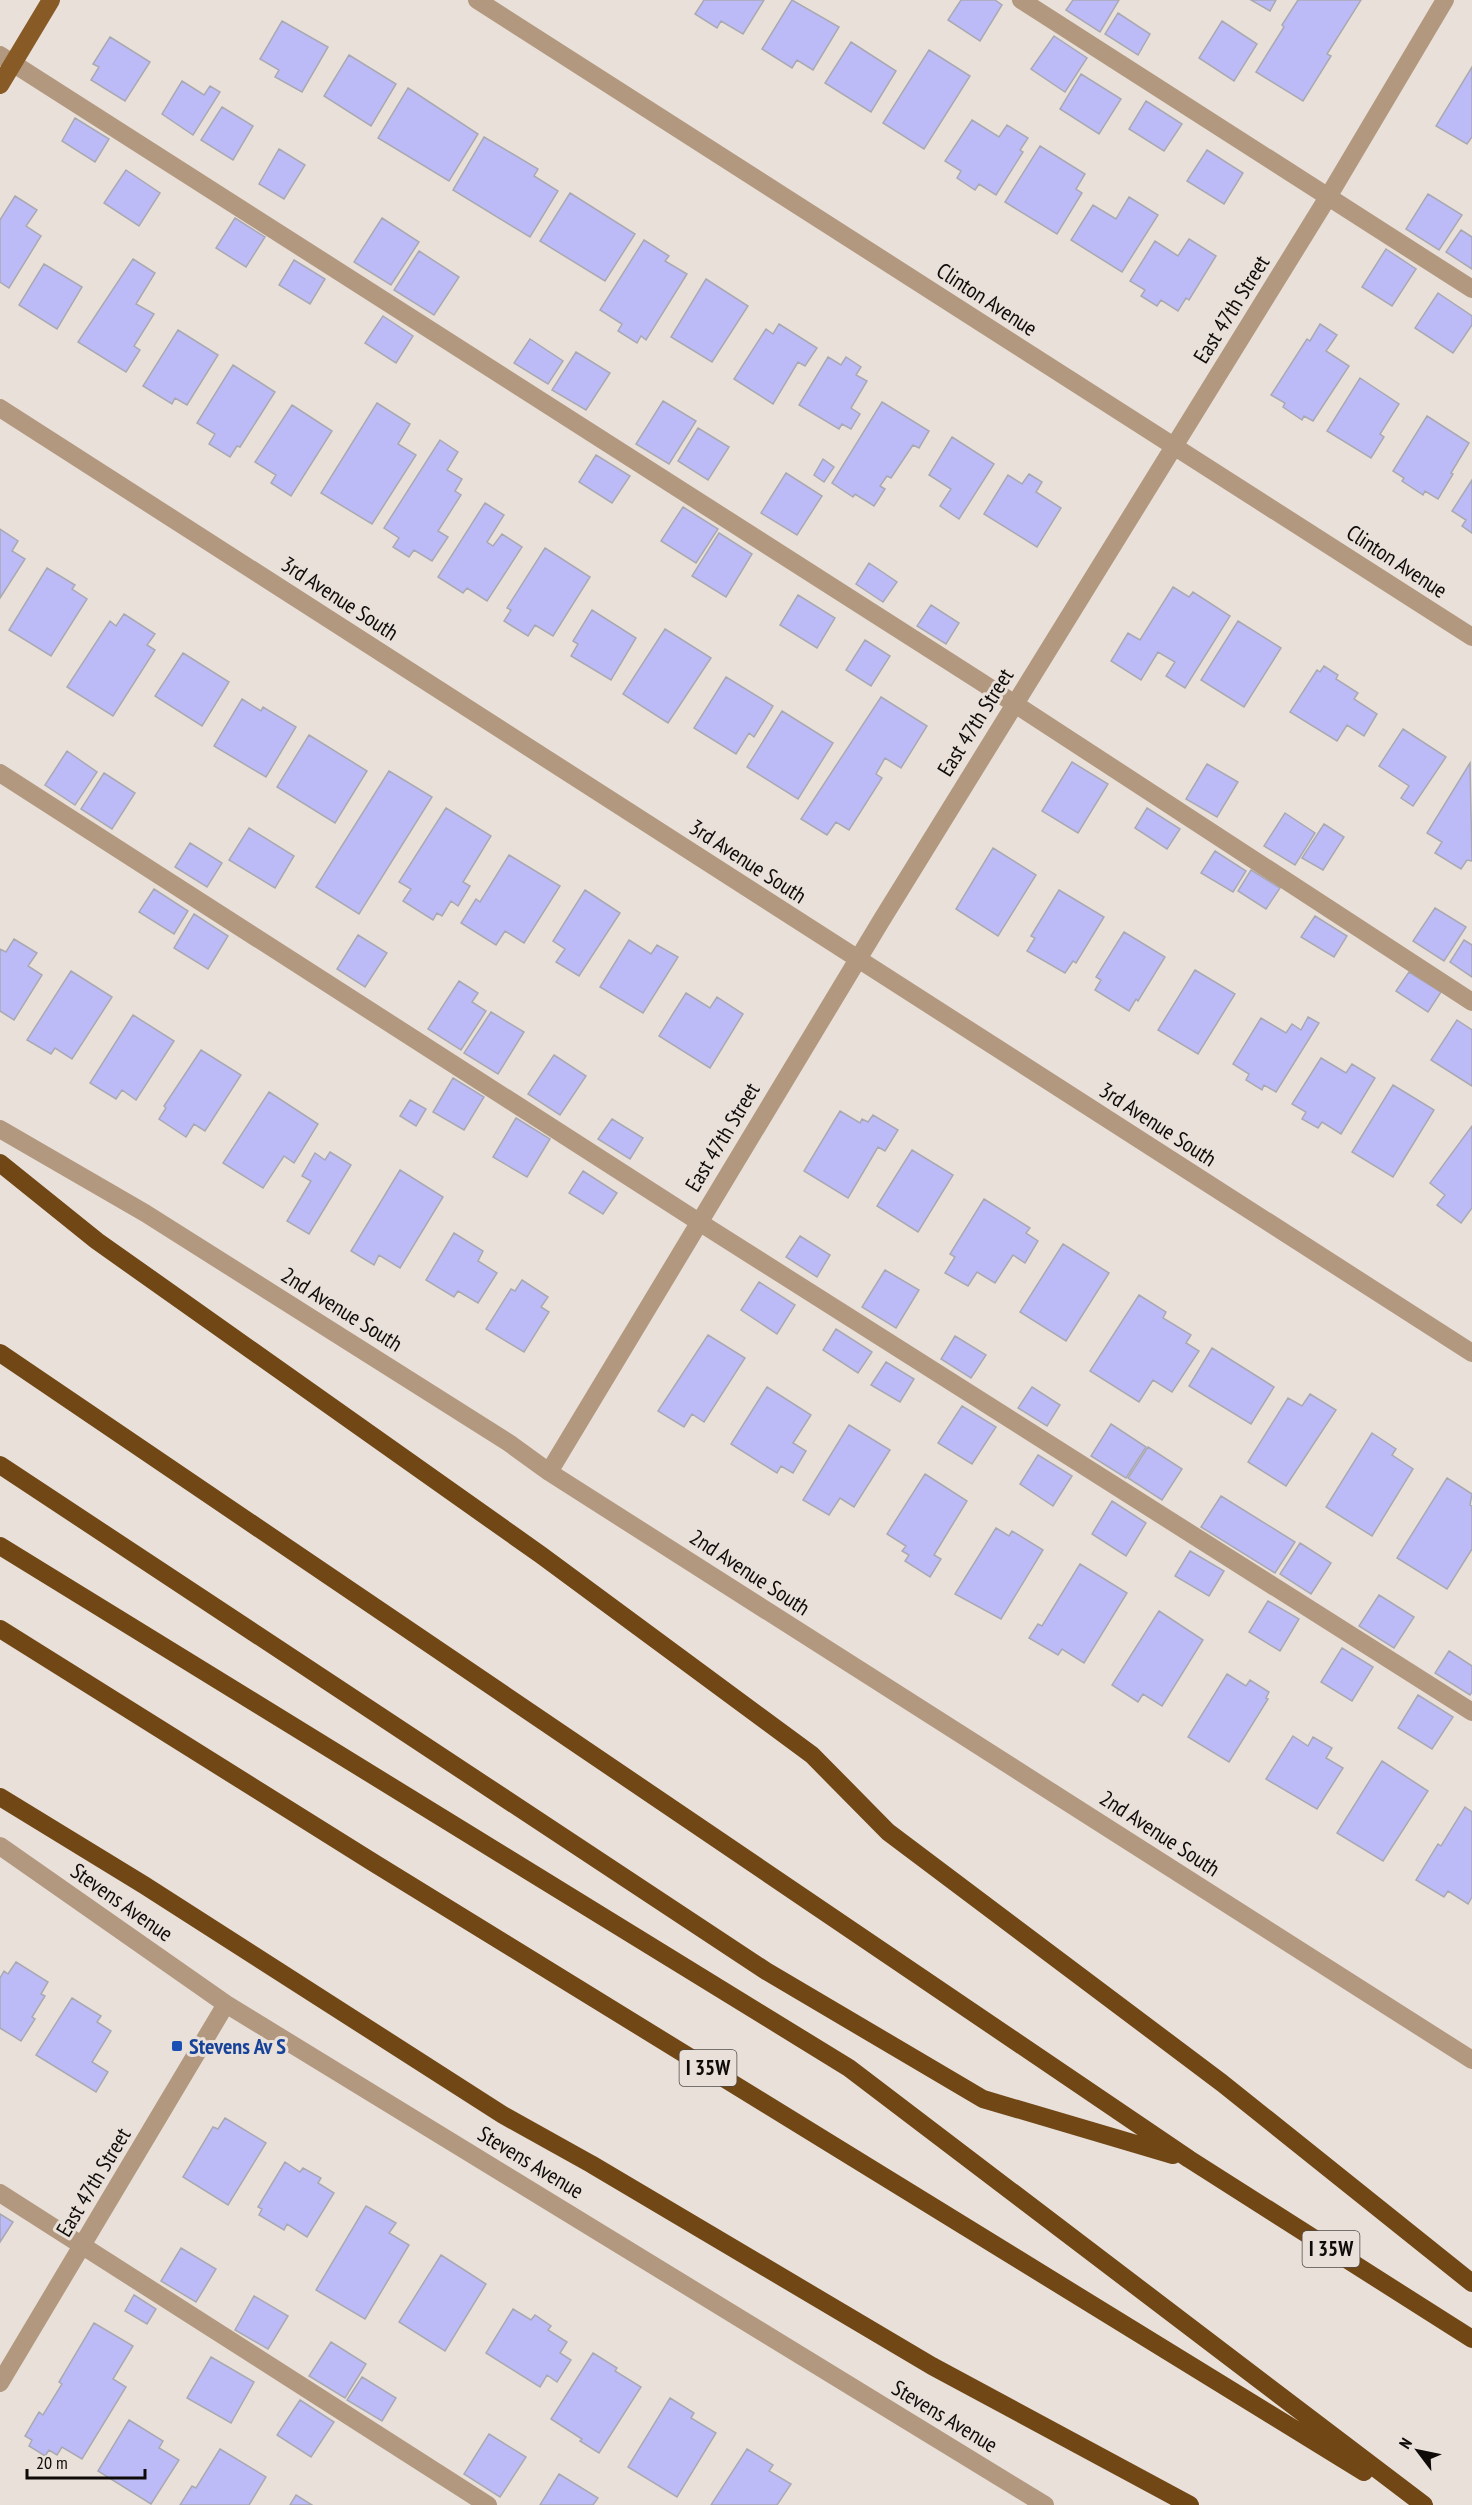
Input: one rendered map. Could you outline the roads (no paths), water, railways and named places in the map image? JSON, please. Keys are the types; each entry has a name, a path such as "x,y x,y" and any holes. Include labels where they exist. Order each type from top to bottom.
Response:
{"highway":[{"path":"0,1163 97,1241 540,1555 812,1755 888,1832 1222,2083 1472,2283"},
{"name":"I 35W","path":"0,1353 1189,2159 1472,2339"},
{"path":"0,1465 766,1971 983,2099 1189,2159"},
{"path":"0,1546 849,2068 1424,2505"},
{"name":"I 35W","path":"0,1629 374,1863 1418,2505"},
{"path":"0,1797 144,1885 504,2115 932,2366 1190,2505"}],"main road":[{"path":"0,85 7,59 51,0"}],"street":[{"name":"Clinton Avenue","path":"477,0 1472,637"},
{"path":"1021,0 1472,289"},
{"name":"East 47th Street","path":"549,1472 857,959 1328,197 1445,0"},
{"path":"7,59 1014,704 1472,1002"},
{"name":"3rd Avenue South","path":"0,408 1472,1353"},
{"path":"0,772 699,1222 1472,1712"},
{"name":"2nd Avenue South","path":"0,1129 145,1213 1472,2060"},
{"name":"Stevens Avenue","path":"0,1846 226,2004 1045,2505"},
{"name":"East 47th Street","path":"0,2383 226,2004"},
{"path":"0,2193 488,2505"}],"place":[{"name":"Stevens Av S","path":"177,2046"}]}
